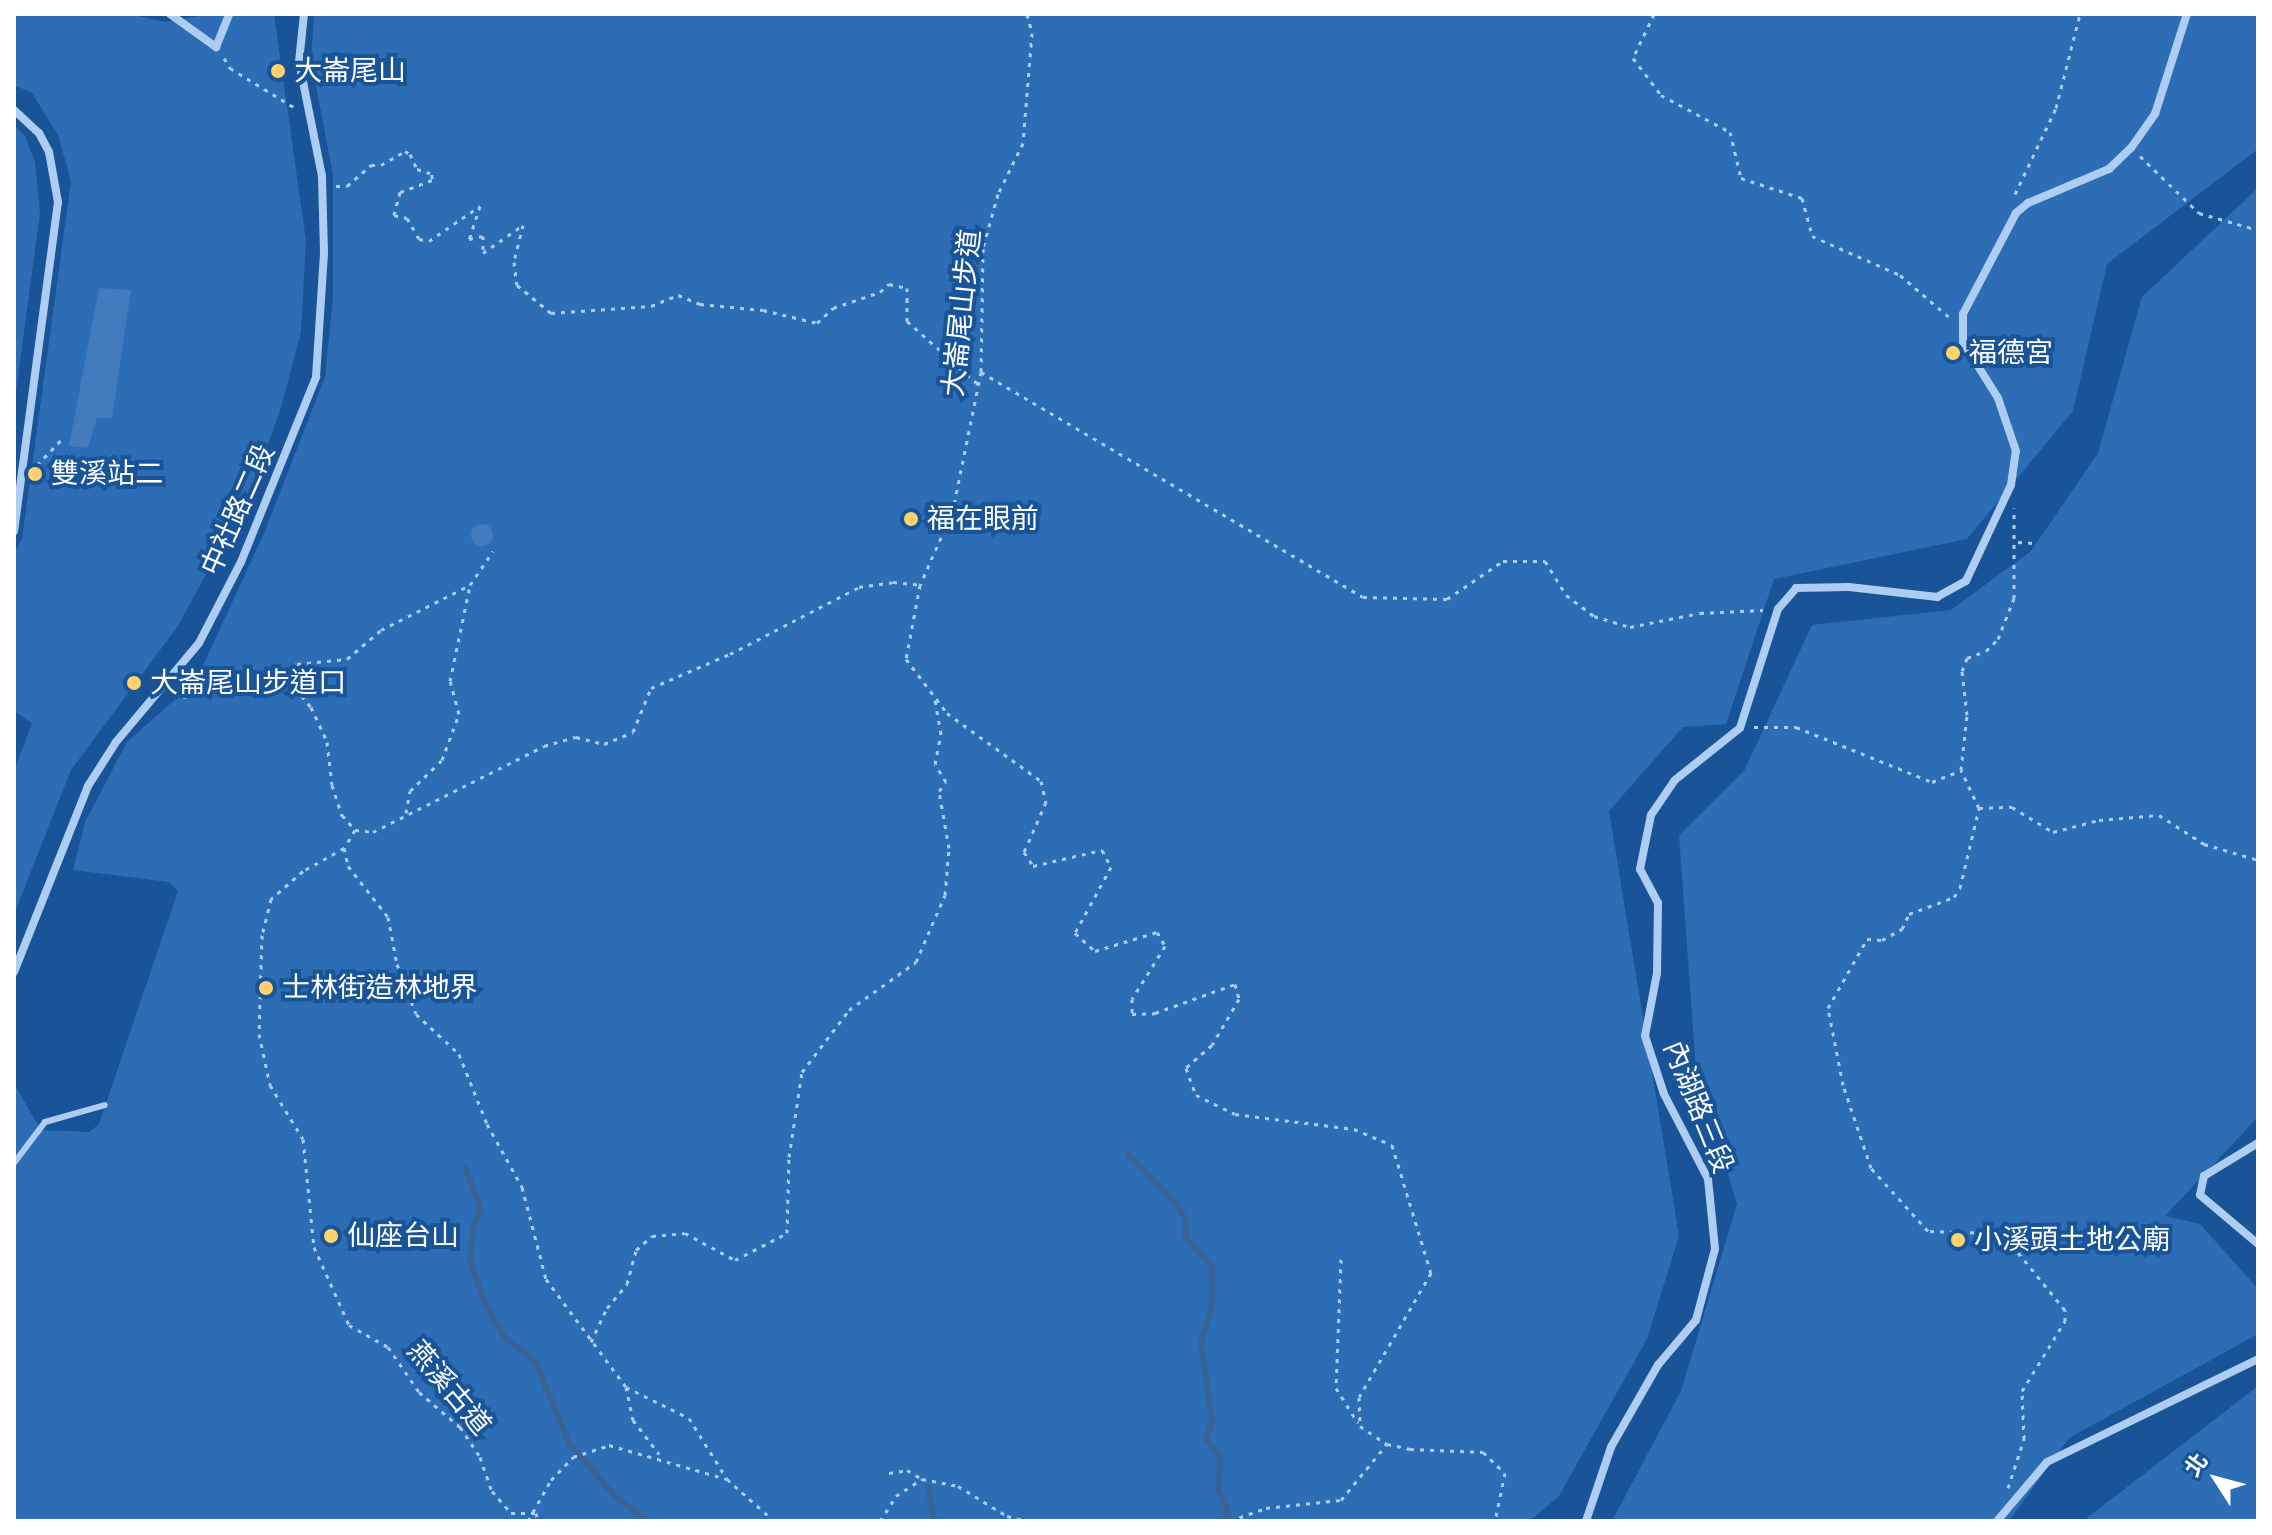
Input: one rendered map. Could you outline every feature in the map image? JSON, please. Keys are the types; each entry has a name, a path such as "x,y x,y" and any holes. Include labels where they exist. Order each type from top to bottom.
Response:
{"street":[{"path":"170,14 216,47 229,14"},
{"name":"中社路二段","path":"14,972 88,786 116,742 199,643 241,562 316,377 324,253 322,179 299,62 304,14"},
{"path":"1740,728 1778,609 1796,588 1849,587 1937,597 1966,581 2011,485 2016,451 1998,398 1963,342 1960,326 2010,229 2028,203 2109,169 2131,148 2155,114 2187,14"},
{"path":"14,110 39,133 49,152 58,202 14,531"},
{"name":"內湖路三段","path":"1586,1521 1611,1447 1658,1365 1696,1320 1709,1287 1715,1249 1708,1179 1664,1094 1645,1036 1657,973 1658,903 1640,869 1651,815 1675,780 1740,728"},
{"path":"2258,1143 2204,1176 2200,1195 2258,1244"},
{"path":"1997,1521 2047,1462 2258,1359"}],"lane":[{"path":"14,1163 45,1122 105,1105"}],"path":[{"name":"大崙尾山步道","path":"1027,14 1032,33 1023,143 998,194 983,248 981,372 949,520 920,585 906,659 947,713 972,736 1041,781 1046,802 1024,852 1033,866 1102,850 1111,867 1075,933 1095,951 1157,932 1165,946 1132,999 1132,1014 1155,1013 1235,984 1239,999 1212,1045 1186,1068 1196,1095 1235,1114 1354,1129 1392,1145 1431,1273 1359,1397 1360,1426"},
{"path":"1654,14 1633,58 1661,95 1730,132 1741,178 1802,198 1812,236 1900,275 1960,326"},
{"path":"2010,229 2011,205 2029,157 2056,108 2080,14"},
{"path":"216,47 230,68 309,116"},
{"path":"2131,148 2199,213 2258,230"},
{"path":"322,179 347,186 362,169 405,151 417,169 432,174 432,180 400,192 394,215 407,218 419,239 429,241 480,206 469,239 483,236 483,253 523,225 514,262 517,285 551,313 651,306 678,295 700,304 817,323 833,308 880,292 889,284 907,288 907,321 978,384"},
{"path":"981,372 1363,597 1447,599 1503,561 1545,561 1566,595 1594,616 1630,627 1700,613 1778,609"},
{"path":"21,462 39,466 63,438"},
{"path":"2011,485 2018,542 2014,598 1998,639 1986,651 1967,658 1962,671 1967,715 1961,770 1979,808 1954,897 1909,914 1902,929 1882,940 1867,939 1828,1008 1829,1029 1871,1168 1928,1231 1994,1233 2011,1244 2065,1310 2065,1321 2022,1391 2024,1439 2016,1466"},
{"path":"911,519 949,520"},
{"path":"2018,542 2033,543"},
{"path":"406,815 410,791 442,760 459,714 450,681 470,585 493,551"},
{"path":"163,688 184,697 258,671 289,680 311,707 327,742 332,785 342,815 355,830 373,832 544,746 576,737 604,744 633,732 651,688 730,654 859,587 893,582 920,585"},
{"path":"276,677 297,664 347,659 381,630 470,585"},
{"path":"591,1342 607,1308 627,1284 636,1250 652,1236 685,1233 735,1260 787,1233 789,1157 802,1072 849,1010 916,962 945,895 949,848 939,791 946,782 935,764 941,734 933,691"},
{"path":"1740,728 1796,727 1932,782 1961,770"},
{"path":"1979,808 2012,807 2053,832 2099,820 2159,815 2204,844 2258,860"},
{"path":"355,830 344,848 348,866 388,917 397,964 416,1014 459,1054 487,1124 522,1187 546,1279 626,1387 633,1420 661,1456"},
{"name":"燕溪古道","path":"344,848 303,871 271,899 262,935 259,1034 270,1085 303,1139 314,1247 349,1325 388,1347 419,1392 460,1427 480,1457 492,1491 511,1513 536,1513"},
{"path":"1341,1259 1336,1388 1360,1426 1387,1444 1483,1452 1505,1473 1495,1521"},
{"path":"626,1387 689,1418 727,1479 774,1521"},
{"path":"1230,1521 1266,1508 1341,1500 1387,1444"},
{"path":"528,1521 536,1513 551,1480 573,1457 609,1445 661,1456 727,1479"},
{"path":"889,1473 907,1470 922,1479 958,1486 1007,1516 1027,1521"},
{"path":"880,1521 896,1496 922,1479"},
{"path":"536,1513 538,1521"}],"shaded area":[{"path":"14,14 129,14 165,22 210,14 274,14 306,241 301,332 280,411 248,497 178,626 71,770 14,914 14,771 32,723 14,711 14,553 22,539 71,181 58,135 32,93 14,85"},
{"path":"314,14 2258,14 2258,149 2107,264 2073,411 1967,539 1774,579 1726,724 1683,727 1609,811 1679,1236 1647,1339 1559,1496 1530,1521 14,1521 14,1084 41,1130 89,1132 99,1124 178,891 169,882 73,870 85,822 127,742 196,681 265,531 325,377 333,297 333,175 311,60"},
{"path":"14,125 25,136 35,162 40,213 14,406"},
{"path":"2258,188 2258,1117 2165,1216 2200,1224 2258,1289 2258,1334 2069,1438 2009,1521 1612,1521 1681,1391 1737,1204 1696,1070 1679,835 1744,771 1812,625 1951,610 2031,551 2098,453 2142,297"},
{"path":"2258,1386 2258,1521 2083,1521"}],"building":[{"path":"99,288 131,290 112,418 97,418 88,448 69,446"},
{"path":"482,524 490,527 493,535 490,543 482,546 474,543 471,535 474,527"}],"waterway":[{"path":"1129,1155 1175,1202 1186,1220 1186,1239 1212,1266 1212,1304 1201,1343 1212,1422 1206,1439 1220,1457 1219,1492 1228,1510 1222,1521"},
{"path":"465,1167 481,1210 474,1223 470,1261 486,1306 506,1339 535,1361 569,1443 613,1494 646,1521"},
{"path":"928,1487 934,1521"}],"place":[{"name":"大崙尾山","path":"278,71"},
{"name":"福德宮","path":"1953,353"},
{"name":"雙溪站二","path":"35,474"},
{"name":"福在眼前","path":"911,519"},
{"name":"大崙尾山步道口","path":"134,683"},
{"name":"士林街造林地界","path":"266,988"},
{"name":"仙座台山","path":"331,1236"},
{"name":"小溪頭土地公廟","path":"1958,1240"}]}
